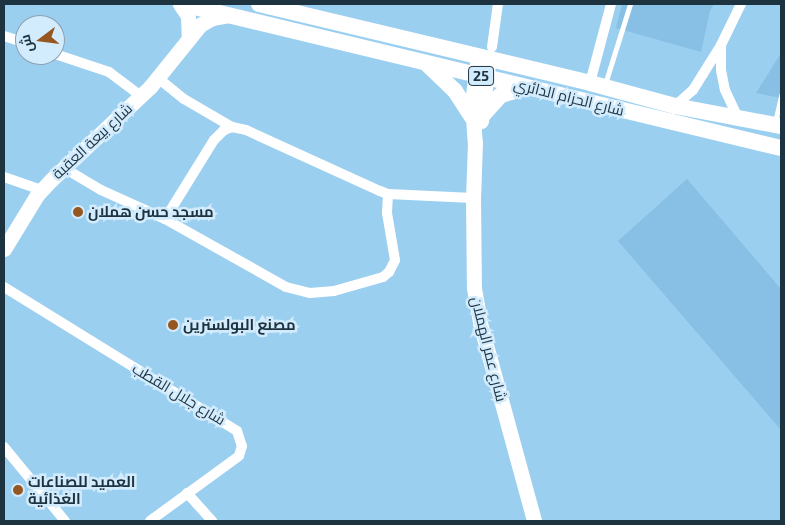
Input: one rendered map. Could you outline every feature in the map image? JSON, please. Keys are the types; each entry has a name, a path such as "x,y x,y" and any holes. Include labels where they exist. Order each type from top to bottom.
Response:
{"main road":[{"name":"شارع الحزام الدائري","path":"181,4 781,148"},
{"name":"شارع الحزام الدائري","path":"259,4 486,54 675,106 739,120 778,126"},
{"path":"426,63 455,91 477,117 501,95 528,88"}],"street":[{"path":"181,4 188,16 189,39"},
{"path":"486,54 498,4"},
{"path":"597,85 611,4"},
{"path":"675,106 693,90 721,46 741,4"},
{"name":"شارع بيعة العقبة","path":"4,249 16,226 42,190 141,96 206,21 229,15"},
{"path":"721,46 721,70 724,83 739,120"},
{"name":"شارع عمر الهملان","path":"486,54 480,76 473,198 476,306 534,521"},
{"path":"65,57 109,72 141,96"},
{"path":"158,78 184,99 232,127 246,130 388,194 473,198"},
{"path":"164,219 214,140 224,130 232,127"},
{"path":"64,168 101,190 164,219 286,287 322,293 383,276 393,266 394,260 386,213 388,194"},
{"path":"4,177 42,190"},
{"name":"شارع جلال القطب","path":"4,287 237,431 241,441 239,456 150,521"},
{"path":"4,447 65,521"},
{"path":"187,493 212,521"}],"lane":[{"path":"597,85 630,4"},
{"path":"778,126 781,95"}],"shaded area":[{"path":"622,4 714,4 710,11 701,52 616,28"},
{"path":"781,53 781,98 756,93"},
{"path":"687,179 781,289 781,430 618,241"}],"place":[{"name":"مسجد حسن هملان","path":"78,212"},
{"name":"مصنع البولسترين","path":"173,325"},
{"name":"العميد للصناعات الغذائية","path":"18,490"}]}
